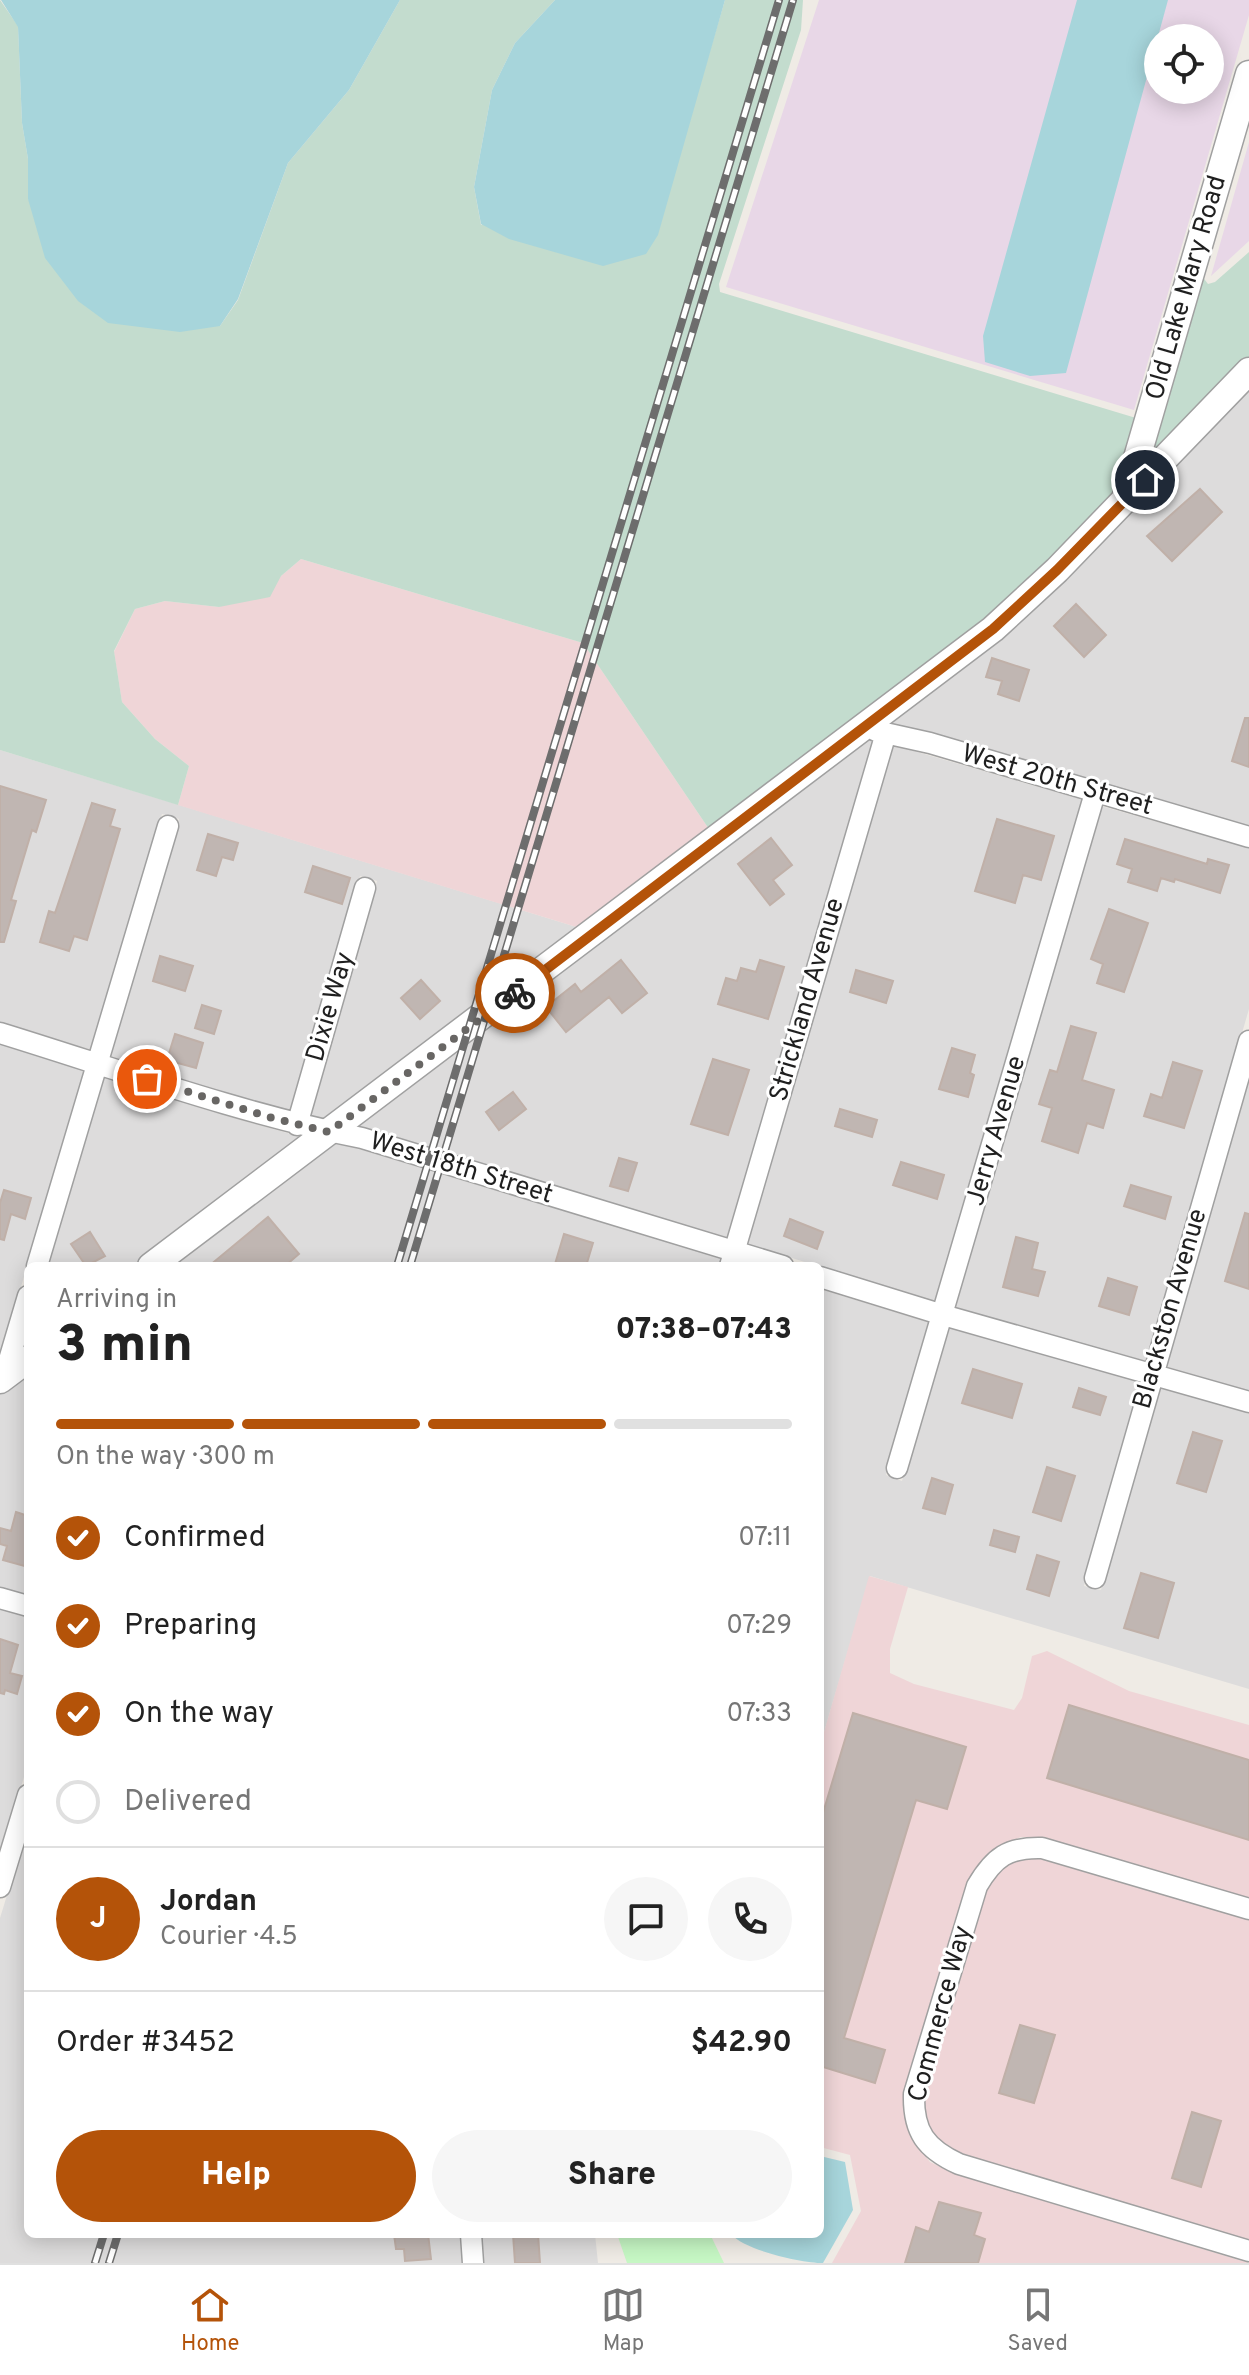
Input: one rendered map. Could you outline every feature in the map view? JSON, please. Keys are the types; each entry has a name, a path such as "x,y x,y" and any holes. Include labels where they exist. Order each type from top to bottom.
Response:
{"street":[{"name":"Old Lake Mary Road","path":"1124,502 1249,74"},
{"path":"156,1262 875,731 1057,570 1249,371"},
{"name":"West 20th Street","path":"875,731 930,743 1249,837"},
{"name":"Strickland Avenue","path":"733,1258 875,731"},
{"name":"Jerry Avenue","path":"897,1468 1095,793"},
{"path":"38,1262 168,826"},
{"name":"Dixie Way","path":"297,1125 365,888"},
{"name":"West 18th Street","path":"0,1033 297,1125 362,1138 733,1258 758,1262"},
{"name":"Blackston Avenue","path":"1095,1578 1249,1041"},
{"path":"824,1278 1249,1402"},
{"path":"2,1378 24,1309"},
{"path":"2,1378 24,1362"},
{"path":"0,1598 24,1605"},
{"path":"0,1887 24,1808"},
{"name":"Commerce Way","path":"1249,1909 1042,1848 1020,1847 1003,1855 987,1868 977,1886 914,2094 913,2114 921,2135 937,2154 959,2164 1249,2251"},
{"path":"471,2238 473,2263"}],"shaded area":[{"path":"819,0 1249,0 1249,15 1224,101 1224,24 1144,24 1144,104 1223,104 1134,410 726,287"},
{"path":"1249,142 1249,241 1211,276"},
{"path":"1249,385 1249,826 933,733 887,723 1127,513 1130,514 1132,507"},
{"path":"301,559 583,643 711,832 583,929 178,805 189,766 155,739 122,702 114,652 135,609 165,601 219,607 281,576"},
{"path":"866,739 875,741 729,1239 353,1126"},
{"path":"893,745 1084,800 937,1303 824,1268 824,1262 805,1262 747,1244"},
{"path":"0,750 583,929 328,1121 309,1117 377,881 360,876 291,1113 226,1094 109,1056 179,819 162,814 91,1050 0,1022"},
{"path":"1101,806 1249,848 1249,1009 1146,1361 955,1308"},
{"path":"0,1044 85,1070 28,1262 24,1262 24,1277 0,1358"},
{"path":"1249,1074 1249,1391 1164,1366"},
{"path":"103,1076 305,1138 140,1262 47,1262"},
{"path":"330,1142 723,1259 722,1262 172,1262"},
{"path":"824,1290 931,1323 886,1475 902,1481 949,1328 1140,1381 1084,1586 1101,1590 1158,1386 1249,1413 1249,1689 870,1576 824,1732"},
{"path":"24,1374 24,1594 0,1587 0,1392 10,1389 12,1383"},
{"path":"869,1576 908,1587 890,1649 890,1673 914,1684 1014,1710 1022,1698 1032,1656 1047,1651 1129,1691 1249,1725 1249,1898 1045,1838 1021,1837 998,1846 982,1860 969,1881 905,2092 904,2115 914,2142 930,2162 955,2174 1249,2263 832,2263 861,2211 850,2155 824,2148 824,1732"},
{"path":"0,1609 24,1616 24,1777 0,1855"},
{"path":"24,1840 24,2238 461,2238 464,2263 0,2263 0,1918"},
{"path":"1021,1858 1040,1859 1249,1920 1249,2240 963,2155 943,2145 929,2129 923,2112 923,2096 985,1890 994,1875"},
{"path":"480,2238 595,2238 598,2263 482,2263"}],"green space":[{"path":"0,0 18,26 28,199 220,326 238,300 288,163 349,90 400,0 555,0 515,43 492,90 474,187 481,225 693,108 725,0 803,0 801,30 719,284 720,292 1136,418 1117,495 987,621 711,832 583,643 301,559 281,576 270,597 219,607 165,601 135,609 114,651 122,702 155,739 189,766 178,805 0,750"},
{"path":"1249,252 1249,358 1144,467 1202,276 1208,284 1215,282"},
{"path":"618,2238 712,2238 724,2263 627,2263"}],"water":[{"path":"1,0 400,0 349,90 288,163 238,299 220,326 180,332 108,323 78,301 45,258 28,199 18,27"},
{"path":"555,0 725,0 658,235 646,254 603,266 509,239 481,224 474,187 492,90 515,43"},
{"path":"1077,0 1168,0 1161,24 1144,24 1144,88 1066,373 1030,376 985,362 983,336"},
{"path":"824,2157 845,2162 853,2210 823,2263 774,2254 736,2238 824,2238"}],"building":[{"path":"1200,489 1222,512 1172,561 1147,536"},
{"path":"1076,604 1106,635 1084,657 1054,626"},
{"path":"992,658 1029,670 1019,701 998,694 1002,681 986,677"},
{"path":"1245,718 1249,718 1249,767 1232,761"},
{"path":"0,786 46,800 36,832 32,830 11,900 16,901 4,942 0,942"},
{"path":"92,803 115,810 110,826 120,829 87,940 74,936 69,951 40,942 49,911 55,913"},
{"path":"997,819 1054,836 1041,880 1023,875 1015,903 975,891"},
{"path":"208,834 238,843 233,860 222,857 216,876 197,870"},
{"path":"771,838 792,865 773,880 784,894 770,905 738,864"},
{"path":"1125,839 1207,864 1208,859 1229,865 1220,893 1175,879 1174,882 1161,878 1157,891 1128,882 1132,869 1117,864"},
{"path":"313,866 350,878 342,904 305,892"},
{"path":"1109,909 1148,923 1124,992 1097,983 1103,964 1091,959"},
{"path":"160,956 193,966 185,991 153,981"},
{"path":"621,960 647,993 622,1013 609,997 566,1032 546,1007 575,984 581,992"},
{"path":"760,960 784,967 768,1019 718,1004 726,978 737,981 741,968 756,972"},
{"path":"856,970 893,981 886,1003 850,992"},
{"path":"421,980 440,1001 420,1019 401,998"},
{"path":"202,1005 221,1011 214,1034 195,1028"},
{"path":"1071,1026 1096,1033 1082,1080 1114,1090 1103,1128 1087,1123 1078,1153 1042,1141 1052,1108 1039,1104 1050,1070 1057,1072"},
{"path":"175,1034 203,1043 196,1068 167,1060"},
{"path":"952,1048 975,1055 968,1097 939,1089"},
{"path":"713,1059 749,1070 728,1135 691,1124"},
{"path":"1173,1062 1202,1071 1184,1128 1144,1116 1151,1094 1162,1098"},
{"path":"513,1092 526,1109 499,1130 486,1112"},
{"path":"840,1109 877,1120 872,1137 835,1126"},
{"path":"619,1158 637,1163 628,1191 610,1186"},
{"path":"901,1162 944,1175 937,1199 893,1185"},
{"path":"1131,1185 1171,1197 1165,1219 1124,1206"},
{"path":"4,1190 31,1198 25,1219 11,1214 4,1240 0,1239 0,1203"},
{"path":"1245,1213 1249,1214 1249,1289 1225,1281"},
{"path":"268,1217 299,1254 290,1262 214,1262"},
{"path":"790,1219 823,1232 817,1249 784,1236"},
{"path":"90,1232 105,1256 94,1262 83,1262 71,1244"},
{"path":"564,1234 593,1243 587,1262 556,1262"},
{"path":"1016,1237 1038,1243 1032,1269 1045,1272 1038,1296 1003,1287"},
{"path":"1108,1278 1137,1287 1129,1315 1099,1306"},
{"path":"973,1369 1022,1384 1012,1418 962,1403"},
{"path":"1079,1388 1106,1397 1100,1415 1073,1407"},
{"path":"1193,1432 1222,1441 1206,1492 1177,1483"},
{"path":"1047,1467 1075,1476 1061,1521 1033,1512"},
{"path":"932,1478 953,1485 945,1514 923,1508"},
{"path":"16,1512 24,1515 24,1566 3,1560 7,1546 0,1544 0,1528 11,1531"},
{"path":"994,1530 1019,1537 1015,1552 990,1545"},
{"path":"1037,1555 1059,1562 1049,1596 1027,1589"},
{"path":"1141,1573 1174,1583 1158,1638 1124,1628"},
{"path":"0,1639 18,1645 10,1673 22,1676 17,1694 5,1690 4,1694 0,1693"},
{"path":"1069,1705 1249,1760 1249,1840 1047,1778"},
{"path":"853,1713 966,1747 947,1809 916,1800 844,2038 885,2050 875,2083 824,2067 824,1810"},
{"path":"1020,2025 1055,2035 1034,2103 999,2093"},
{"path":"1192,2112 1221,2121 1201,2187 1172,2178"},
{"path":"939,2202 981,2213 974,2235 985,2239 978,2263 905,2263 916,2227 929,2232"},
{"path":"395,2238 428,2238 431,2259 405,2261 404,2249 396,2249"},
{"path":"513,2238 538,2238 540,2263 515,2263"}],"railway":[{"path":"398,1262 779,0"},
{"path":"411,1262 793,0"},
{"path":"95,2263 103,2238"},
{"path":"109,2263 117,2238"}],"way so far":[{"path":"147,1079 223,1104 329,1132 515,993"}],"route":[{"path":"515,993 993,629 1057,570 1145,480"}]}
